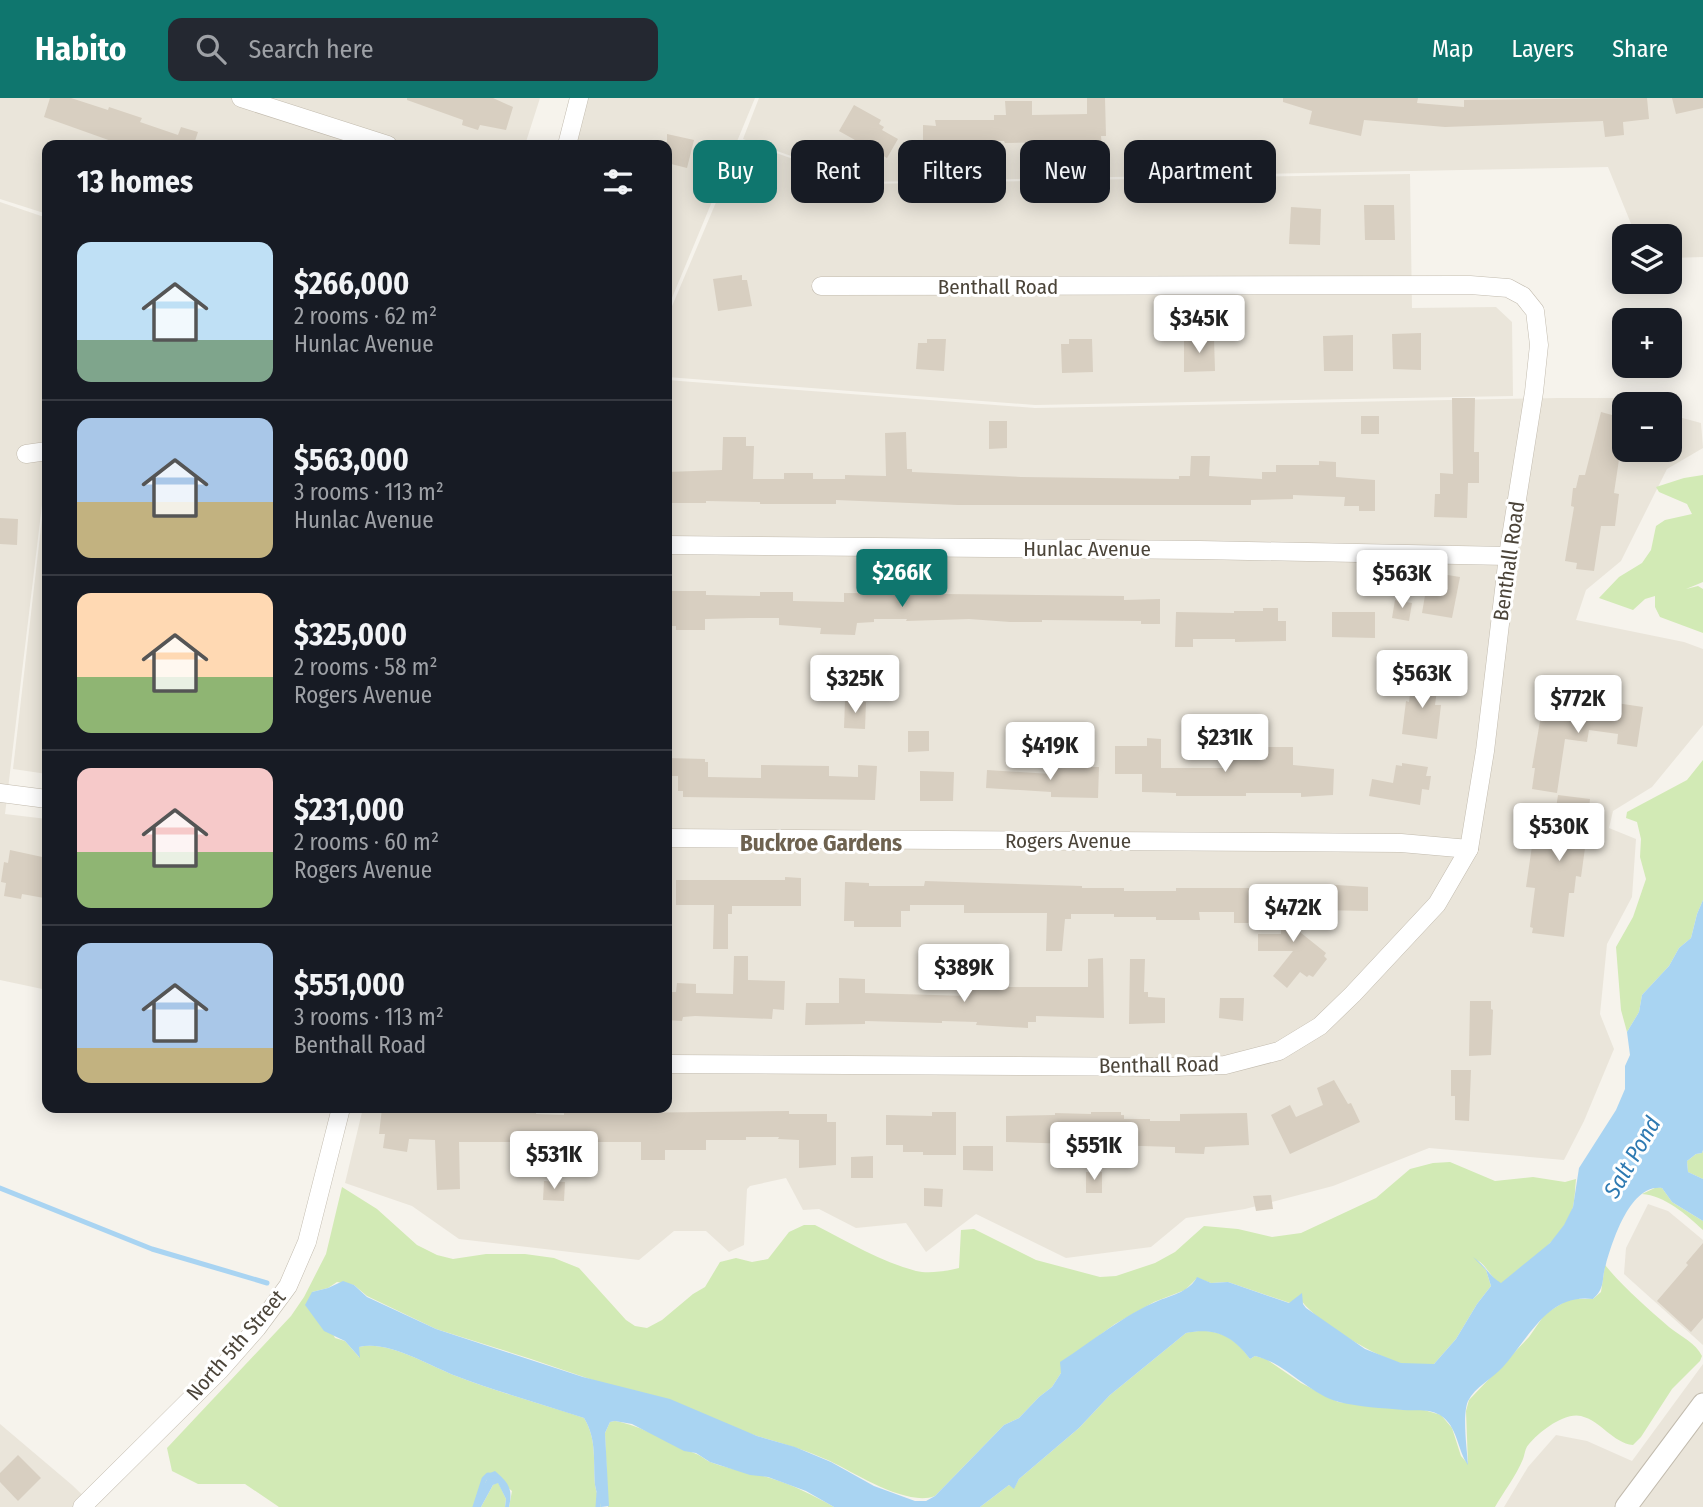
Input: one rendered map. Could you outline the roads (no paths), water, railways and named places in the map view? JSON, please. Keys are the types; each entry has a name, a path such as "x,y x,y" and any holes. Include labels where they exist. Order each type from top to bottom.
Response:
{"street":[{"path":"242,98 372,140"},
{"path":"568,140 579,98"},
{"name":"Benthall Road","path":"672,1064 1173,1067 1225,1065 1279,1051 1320,1026 1353,994 1437,904 1469,849 1485,751 1508,555 1539,345 1535,311 1523,296 1508,288 1470,285 821,286"},
{"path":"26,454 42,452"},
{"name":"Hunlac Avenue","path":"672,545 1508,555"},
{"path":"0,793 42,798"},
{"name":"Rogers Avenue","path":"672,838 1401,843 1469,849"},
{"name":"North 5th Street","path":"82,1507 220,1370 257,1328 288,1286 310,1231 340,1113"},
{"path":"1626,1507 1703,1404"}],"water":[{"name":"Salt Pond","path":"1703,900 1703,1150 1687,1161 1688,1172 1703,1179 1703,1221 1672,1202 1662,1188 1651,1189 1632,1204 1613,1241 1602,1287 1597,1295 1593,1299 1577,1299 1564,1303 1552,1310 1531,1331 1503,1367 1471,1396 1465,1415 1468,1465 1454,1432 1440,1415 1426,1411 1339,1402 1317,1392 1277,1365 1255,1356 1250,1359 1237,1344 1222,1335 1196,1331 1186,1333 1110,1395 1079,1428 1019,1479 1014,1489 1009,1485 980,1507 834,1507 806,1491 768,1477 750,1475 710,1462 632,1424 615,1421 610,1422 605,1433 609,1506 601,1507 595,1485 593,1442 584,1418 472,1382 396,1350 359,1347 360,1358 345,1341 324,1331 305,1305 312,1292 343,1281 354,1285 367,1297 436,1329 583,1377 670,1399 757,1436 795,1447 831,1462 874,1486 915,1501 926,1501 935,1496 1004,1425 1019,1418 1052,1387 1061,1373 1060,1362 1133,1313 1186,1289 1197,1277 1211,1283 1228,1282 1289,1303 1302,1293 1306,1308 1365,1349 1401,1363 1434,1364 1456,1339 1491,1286 1486,1270 1473,1257 1501,1283 1550,1243 1564,1225 1573,1207 1579,1168 1616,1110 1625,1089 1625,1066 1630,1055 1627,1032 1639,1012 1642,995 1669,966 1679,948 1691,938"},
{"path":"495,1471 509,1487 509,1507 505,1507 506,1499 498,1483 493,1485 481,1507 473,1507 490,1473"}],"waterway":[{"path":"0,1188 152,1249 267,1283"},
{"path":"475,1507 484,1479 488,1475 495,1476"},
{"path":"598,1507 599,1493"}],"district":[{"name":"Buckroe Gardens","path":"821,843"}]}
